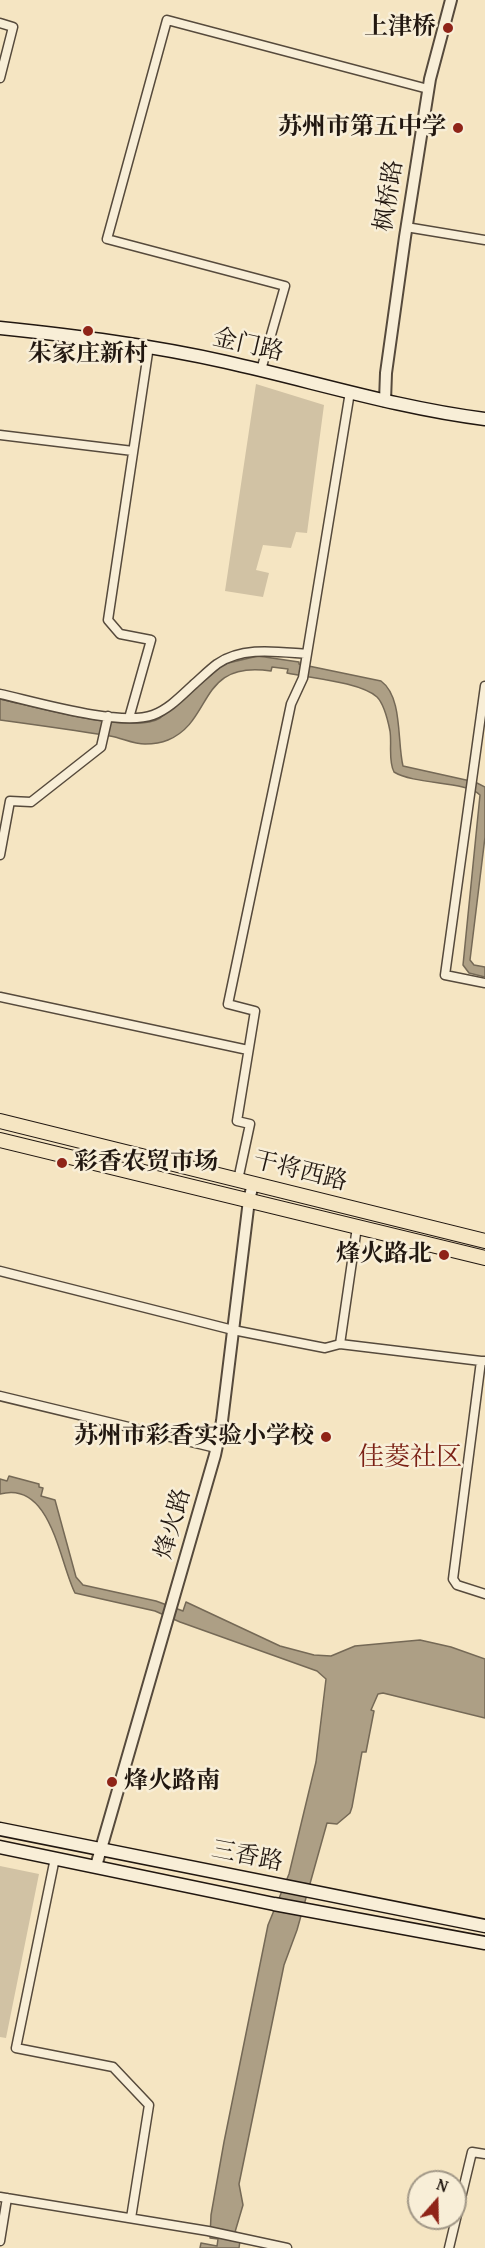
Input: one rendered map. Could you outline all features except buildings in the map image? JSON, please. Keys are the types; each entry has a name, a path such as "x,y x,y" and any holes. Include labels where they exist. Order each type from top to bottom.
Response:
{"main road":[{"name":"金门路","path":"0,328 149,346 261,370 430,411 485,419"},
{"name":"干将西路","path":"0,1121 485,1241"},
{"name":"干将西路","path":"0,1140 485,1258"},
{"name":"三香路","path":"0,1829 485,1926"},
{"name":"三香路","path":"0,1847 274,1904 485,1943"}],"street":[{"name":"枫桥路","path":"385,401 386,373 406,227 428,89 451,0"},
{"path":"261,370 285,285 106,239 167,20 428,89"},
{"path":"0,23 13,27 0,78"},
{"path":"406,227 485,240"},
{"path":"129,718 151,640 120,634 108,620 149,346"},
{"path":"238,1180 250,1124 237,1121 255,1011 228,1004 291,704 303,678 350,392"},
{"path":"0,435 133,451"},
{"path":"0,694 107,717 129,718 153,715 172,704 228,657 255,651 307,654"},
{"path":"485,686 445,975 485,983"},
{"path":"0,855 10,801 31,802 101,747 107,717"},
{"path":"0,997 248,1050"},
{"name":"烽火路","path":"96,1866 173,1605 216,1448 224,1410 249,1200 253,1184"},
{"path":"340,1344 357,1227"},
{"path":"0,1271 233,1330 325,1348 340,1344 483,1361 453,1579 457,1585 485,1594"},
{"path":"0,1395 216,1448"},
{"path":"55,1858 16,2048 114,2067 149,2105 131,2218"},
{"path":"449,2248 472,2152 485,2154"},
{"path":"0,2241 3,2197 208,2230 287,2248"}],"shaded area":[{"path":"256,384 324,405 307,533 296,532 291,548 263,545 256,570 269,573 263,597 225,591"},
{"path":"258,656 299,662 299,664 381,681 388,688 396,709 403,766 475,782 485,787 485,837 470,960 474,965 485,967 485,977 469,973 463,965 480,795 464,787 414,779 394,772 391,763 390,731 385,713 377,697 369,692 347,684 287,673 288,669 272,667 271,671 247,670 230,674 218,683 183,731 168,740 151,744 0,720 0,699 82,718 128,723 147,722 160,718 224,664"},
{"path":"9,1476 39,1484 39,1487 43,1488 41,1496 55,1500 76,1577 83,1585 156,1601 183,1611 186,1602 280,1646 314,1655 331,1656 355,1646 420,1640 451,1647 485,1659 485,1718 383,1693 378,1694 371,1710 374,1711 366,1752 362,1752 350,1813 337,1824 327,1823 297,1930 284,1965 239,2184 243,2205 235,2232 241,2234 239,2248 200,2248 201,2243 217,2246 218,2239 210,2238 211,2215 224,2142 268,1925 289,1874 316,1762 326,1679 317,1671 155,1611 75,1593 51,1526 42,1511 31,1499 17,1493 0,1494 0,1479 7,1481"},
{"path":"0,1866 39,1874 6,2038 0,2037"}],"place":[{"name":"上津桥","path":"448,28"},
{"name":"苏州市第五中学","path":"458,128"},
{"name":"朱家庄新村","path":"88,331"},
{"name":"彩香农贸市场","path":"62,1163"},
{"name":"烽火路北","path":"444,1255"},
{"name":"苏州市彩香实验小学校","path":"326,1437"},
{"name":"烽火路南","path":"112,1782"}],"district":[{"name":"佳菱社区","path":"410,1458"}]}
